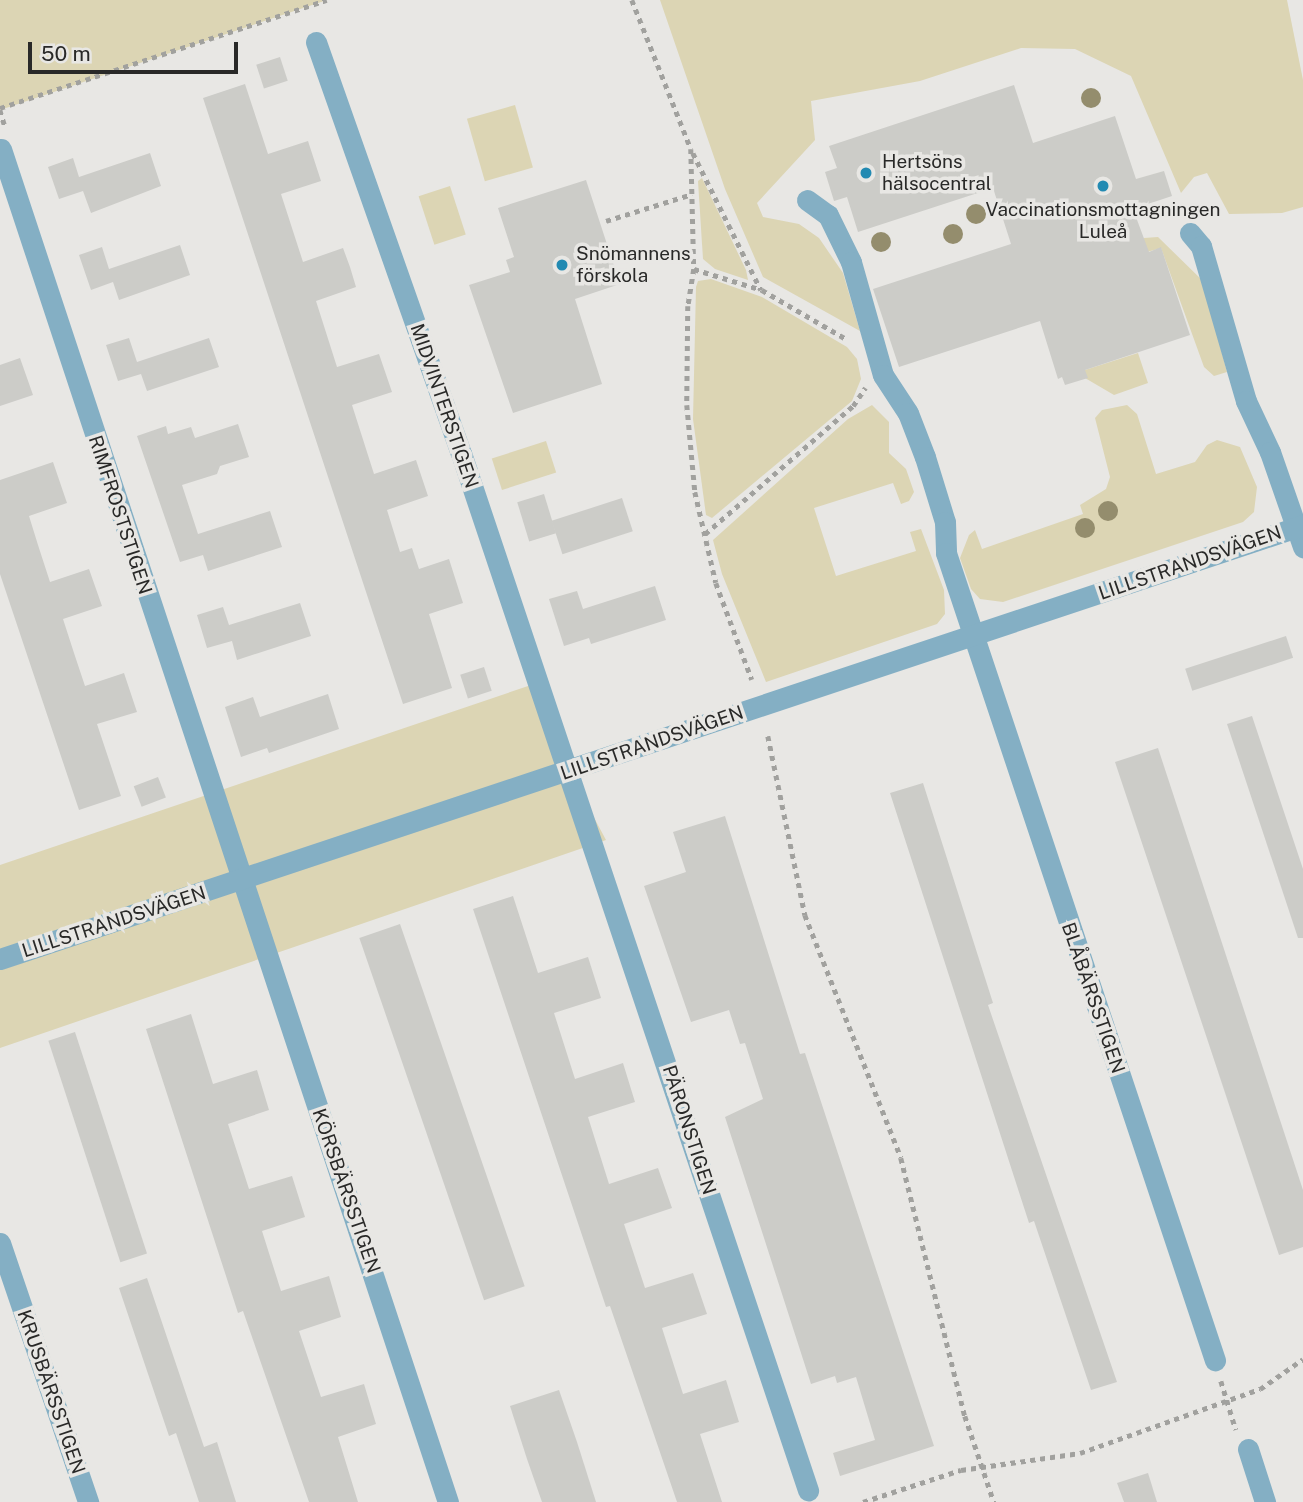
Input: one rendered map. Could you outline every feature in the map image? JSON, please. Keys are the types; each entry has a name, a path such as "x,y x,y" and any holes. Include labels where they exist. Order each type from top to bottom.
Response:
{"street":[{"name":"MIDVINTERSTIGEN","path":"316,42 569,771"},
{"name":"RIMFROSTSTIGEN","path":"1,149 239,881"},
{"name":"BLÅBÄRSSTIGEN","path":"807,200 828,215 851,262 883,375 908,413 925,457 945,522 946,554 1215,1360"},
{"path":"1190,233 1201,246 1245,401 1270,452 1300,533"},
{"name":"LILLSTRANDSVÄGEN","path":"0,959 973,635 1300,533"},
{"name":"PÄRONSTIGEN","path":"569,771 808,1490"},
{"name":"KÖRSBÄRSSTIGEN","path":"239,881 448,1502"},
{"name":"KRUSBÄRSSTIGEN","path":"0,1243 88,1502"},
{"path":"1248,1450 1265,1502"}],"path":[{"path":"0,108 327,0"},
{"path":"632,0 691,149 762,290"},
{"path":"691,149 694,269 688,306 687,405 705,534 716,583 752,680"},
{"path":"606,221 692,194"},
{"path":"694,269 762,290 854,345"},
{"path":"705,534 853,406 866,381"},
{"path":"768,736 805,915 901,1158 982,1469 994,1502"},
{"path":"863,1502 961,1470 1080,1453 1268,1385 1303,1359"},
{"path":"1215,1360 1227,1401 1248,1450"}],"shaded area":[{"path":"0,0 327,0 0,110"},
{"path":"660,0 1287,0 1303,80 1303,207 1282,213 1229,214 1207,173 1194,177 1181,193 1131,76 1075,49 1021,48 920,81 811,101 815,140 757,203 763,217 799,224 819,238 843,273 860,331 763,277 725,189"},
{"path":"515,105 533,167 485,181 467,119"},
{"path":"702,178 746,270 748,280 715,269 703,259 698,181"},
{"path":"450,186 466,235 434,245 419,196"},
{"path":"1158,237 1203,281 1227,372 1214,376 1204,367 1161,248 1140,254 1144,238"},
{"path":"711,279 762,297 847,347 857,359 861,379 852,401 712,518 706,515 693,419 696,287 698,281"},
{"path":"1138,353 1148,383 1114,395 1085,378 1085,370"},
{"path":"872,405 889,422 889,453 906,469 914,492 909,501 901,504 893,483 814,508 836,576 916,551 910,532 921,529 944,590 945,614 937,624 766,682 722,574 713,540 848,419"},
{"path":"1127,405 1137,414 1156,474 1195,462 1207,445 1217,440 1240,447 1257,487 1254,512 1243,522 1003,602 980,599 971,589 960,558 969,535 975,530 982,549 1083,514 1080,505 1106,489 1110,477 1095,418 1102,410"},
{"path":"546,441 556,472 502,490 492,459"},
{"path":"540,682 569,771 606,840 0,1048 0,865"}],"building":[{"path":"280,57 288,81 264,89 256,65"},
{"path":"245,84 268,154 308,141 321,181 281,194 303,262 343,248 350,267 356,287 316,301 337,367 379,354 392,392 352,405 374,474 416,460 428,496 387,510 400,552 412,548 419,569 449,559 463,603 429,614 452,688 403,704 203,98"},
{"path":"1014,85 1033,143 1115,116 1136,179 1164,171 1172,196 1133,209 1149,252 1161,247 1190,335 1085,370 1088,378 1065,385 1062,377 1058,379 1040,321 899,367 873,289 1011,244 993,188 858,232 847,197 834,201 825,172 837,168 829,146"},
{"path":"150,153 161,186 91,213 83,191 59,199 48,167 73,158 79,177"},
{"path":"586,180 620,284 575,299 602,384 513,413 469,285 510,272 506,260 514,257 498,208"},
{"path":"180,245 190,275 119,300 113,282 91,290 79,255 102,247 109,269"},
{"path":"129,338 137,362 209,338 219,367 147,391 141,374 118,381 106,345"},
{"path":"20,358 33,395 0,406 0,365"},
{"path":"238,424 249,457 220,466 217,474 182,485 198,534 270,511 282,547 208,571 203,555 180,562 137,436 166,426 168,434 191,427 195,438"},
{"path":"53,462 67,503 29,516 50,582 89,569 102,606 63,619 85,686 124,673 137,712 97,724 121,796 79,810 0,574 0,480"},
{"path":"544,494 556,533 529,541 517,502"},
{"path":"622,498 633,531 562,554 552,521"},
{"path":"655,586 666,620 591,644 589,638 564,646 549,599 577,591 583,609"},
{"path":"300,603 311,636 237,660 232,641 207,648 197,615 223,607 229,625"},
{"path":"1286,636 1293,658 1192,691 1185,669"},
{"path":"484,667 492,691 468,699 460,675"},
{"path":"328,694 339,729 269,753 267,748 241,757 225,707 253,697 260,717"},
{"path":"1252,716 1303,869 1303,938 1298,938 1227,724"},
{"path":"1158,748 1303,1190 1303,1247 1279,1255 1115,762"},
{"path":"158,777 166,798 142,807 134,786"},
{"path":"923,783 993,1003 988,1005 1117,1382 1091,1390 1034,1221 1029,1223 890,793"},
{"path":"725,816 800,1054 805,1053 934,1446 840,1476 833,1453 875,1440 856,1377 837,1383 835,1376 811,1384 725,1117 763,1099 745,1043 740,1044 729,1010 691,1022 644,886 686,872 673,832"},
{"path":"513,896 538,973 588,957 601,998 554,1013 575,1079 623,1063 635,1102 588,1117 609,1184 658,1168 672,1208 624,1224 645,1288 693,1273 707,1314 662,1328 683,1394 726,1380 739,1422 700,1434 722,1502 677,1502 610,1306 606,1307 473,909"},
{"path":"400,924 525,1286 484,1300 359,938"},
{"path":"191,1014 213,1084 257,1070 269,1110 228,1124 249,1189 292,1176 305,1217 262,1231 281,1291 329,1276 341,1317 299,1331 321,1397 364,1384 376,1424 338,1437 358,1502 309,1502 243,1311 238,1313 146,1029"},
{"path":"75,1032 147,1254 120,1262 48,1041"},
{"path":"147,1278 204,1447 217,1442 236,1502 199,1502 176,1433 169,1436 119,1288"},
{"path":"559,1390 596,1502 542,1502 527,1459 510,1406"},
{"path":"1148,1473 1157,1502 1124,1502 1117,1483"}],"place":[{"name":"Hertsöns hälsocentral","path":"866,173"},
{"name":"Vaccinationsmottagningen Luleå","path":"1103,186"},
{"name":"Snömannens förskola","path":"562,265"}]}
